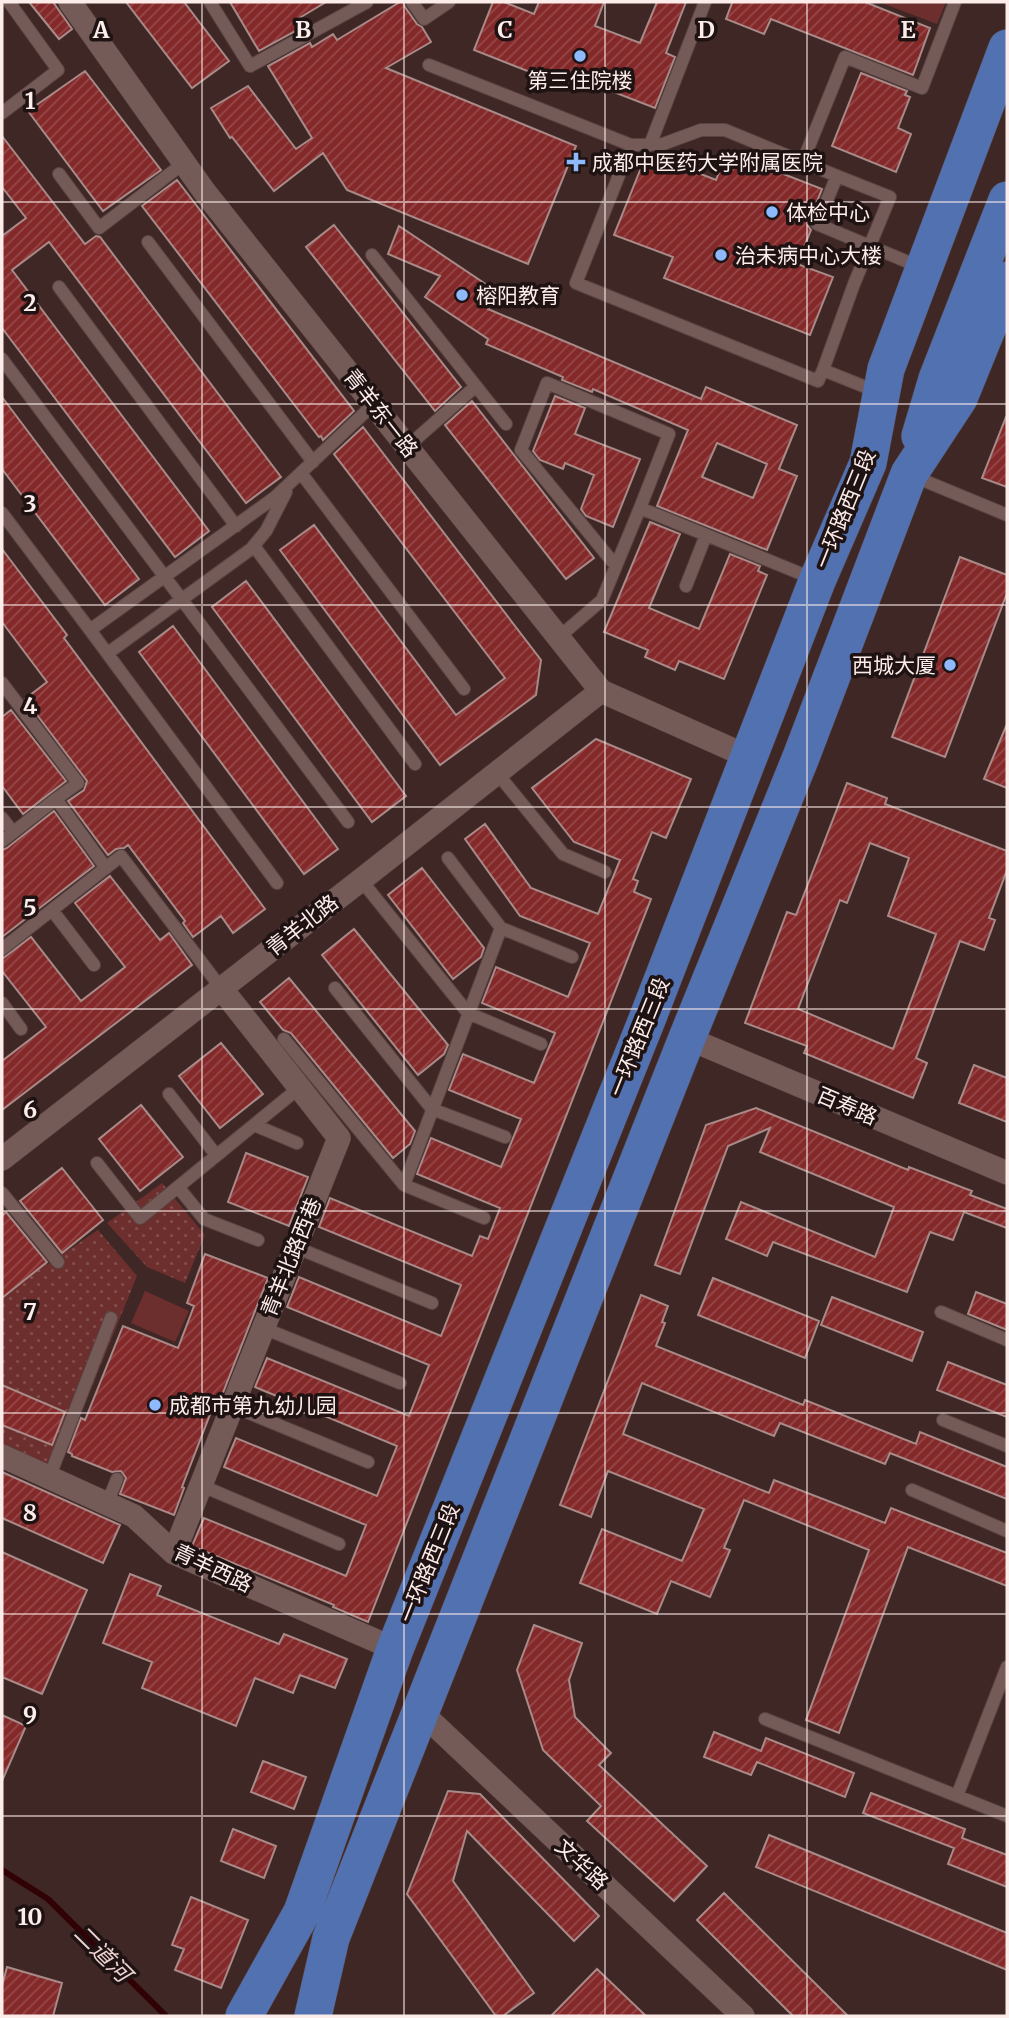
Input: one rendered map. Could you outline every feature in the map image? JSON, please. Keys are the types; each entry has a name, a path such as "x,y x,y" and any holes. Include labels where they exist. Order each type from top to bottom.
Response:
{"main road":[{"name":"一环路西三段","path":"244,2016 302,1912 395,1649 642,1030 817,581 868,463 886,369 1007,48"},
{"path":"868,463 1007,120"},
{"path":"295,2016 331,1938 801,757 909,474 937,379 1007,200"},
{"path":"909,474 959,398 1007,280"},
{"path":"255,2016 302,1912"},
{"path":"313,2016 331,1938"}],"street":[{"name":"青羊东一路","path":"70,2 184,163 601,691 749,757"},
{"name":"青羊北路","path":"2,1159 601,691"},
{"name":"青羊北路西巷","path":"174,1553 339,1138 221,988"},
{"name":"百寿路","path":"687,1038 1007,1173"},
{"name":"青羊西路","path":"2,1456 134,1516 174,1553 395,1649"},
{"name":"文华路","path":"421,1712 743,2016"}],"lane":[{"path":"210,2 250,66 367,2"},
{"path":"412,2 424,19 449,2"},
{"path":"650,145 705,2"},
{"path":"803,161 845,57 922,88 955,2"},
{"path":"2,113 58,70 12,3"},
{"path":"429,65 631,145 663,144 701,130 725,130 890,197 818,381 576,283 631,145"},
{"path":"59,174 99,228 184,163"},
{"path":"837,176 817,224 924,268"},
{"path":"148,243 313,462"},
{"path":"372,255 506,424"},
{"path":"59,287 236,526"},
{"path":"2,359 348,822"},
{"path":"823,370 881,394"},
{"path":"559,637 602,600 640,508 669,434 547,383 521,450 616,566"},
{"path":"407,447 476,386"},
{"path":"90,629 274,498 374,404"},
{"path":"301,473 464,689"},
{"path":"909,474 1007,515"},
{"path":"108,653 254,546 266,531 290,483"},
{"path":"640,508 817,581"},
{"path":"2,513 277,883"},
{"path":"686,586 706,535"},
{"path":"254,546 415,764"},
{"path":"2,683 78,783 7,836 2,818"},
{"path":"497,773 563,854 605,872"},
{"path":"56,799 106,868"},
{"path":"3,944 121,856 221,988"},
{"path":"448,858 501,928 572,957"},
{"path":"361,880 468,1013 541,1044"},
{"path":"52,910 94,965"},
{"path":"404,1185 501,928"},
{"path":"335,988 432,1109 505,1138"},
{"path":"2,1003 21,1029"},
{"path":"284,1039 404,1185 484,1218"},
{"path":"97,1163 140,1218 299,1088"},
{"path":"169,1094 216,1155"},
{"path":"254,1125 297,1143"},
{"path":"178,1186 204,1219 258,1240"},
{"path":"2,1193 58,1262"},
{"path":"295,1247 432,1303"},
{"path":"941,1312 1007,1340"},
{"path":"49,1478 111,1318"},
{"path":"263,1328 400,1383"},
{"path":"232,1405 368,1462"},
{"path":"943,1420 1007,1446"},
{"path":"107,1504 117,1479"},
{"path":"200,1485 339,1544"},
{"path":"912,1490 1007,1531"},
{"path":"957,1796 1007,1667"},
{"path":"765,1719 1007,1816"}],"shaded area":[{"path":"879,2 946,2 937,24"},
{"path":"162,1183 205,1235 185,1283 147,1267 107,1223"},
{"path":"2,1208 47,1265 98,1230 137,1276 56,1475 2,1451"},
{"path":"145,1291 189,1311 175,1342 131,1323"}],"building":[{"path":"29,2 53,2 72,29 59,39"},
{"path":"126,2 184,2 229,61 192,88"},
{"path":"230,2 326,2 296,20 301,28 259,51"},
{"path":"403,2 431,42 386,68 576,146 528,264 347,190 323,153 274,191 232,137 230,138 211,108 248,86 296,149 312,138 268,66 310,43 312,47 333,34 337,40"},
{"name":"第三住院楼","path":"493,2 504,2 534,14 539,2 604,2 595,26 640,43 657,2 686,2 666,53 675,57 655,108 575,77 571,88 474,50"},
{"path":"731,2 865,2 930,28 913,75 771,19 764,34 726,19"},
{"path":"85,71 161,170 103,211 28,111"},
{"path":"861,73 907,91 905,95 910,97 898,128 911,134 896,172 832,146"},
{"path":"2,136 85,244 96,236 100,237 281,477 246,503 49,242 12,270 209,531 175,557 2,328 2,236 26,218 2,187"},
{"name":"治未病中心大楼","path":"727,152 822,189 809,221 811,230 797,264 833,277 810,335 664,278 673,257 614,235 647,153 716,180"},
{"path":"177,180 354,411 323,440 142,206"},
{"path":"334,225 461,387 435,411 306,247"},
{"path":"399,226 499,293 488,309 701,399 706,387 797,425 779,469 797,476 767,550 657,506 688,430 593,389 592,392 562,380 563,377 486,344 488,339 425,297 440,276 388,254","holes":["717,443 767,464 753,498 702,477"]},
{"path":"555,396 585,408 575,434 640,459 613,527 586,516 581,509 594,475 565,463 563,469 540,460 533,451"},
{"path":"2,397 139,579 105,605 2,469"},
{"path":"472,401 594,558 566,579 445,425"},
{"path":"1007,417 1007,487 982,478"},
{"path":"363,427 541,660 536,695 440,765 280,550 314,525 456,715 505,678 334,454"},
{"path":"650,522 680,534 649,608 699,629 730,554 760,566 758,571 767,575 724,679 679,661 675,670 645,657 648,650 604,632"},
{"path":"2,549 67,635 64,638 265,909 233,933 221,916 193,937 183,923 185,921 128,845 108,855 68,801 84,790 87,781 25,699 47,682 2,622"},
{"name":"西城大厦","path":"960,557 1007,575 1007,593 945,757 892,737"},
{"path":"246,581 406,796 372,822 212,607"},
{"path":"173,626 338,849 304,874 139,652"},
{"path":"11,710 66,781 23,814 2,786 2,717"},
{"path":"1007,724 1007,788 984,779"},
{"path":"596,739 691,779 666,838 652,832 633,879 638,881 634,892 651,899 368,1622 333,1607 334,1605 192,1546 204,1518 346,1576 366,1525 224,1467 236,1438 377,1496 397,1446 255,1387 267,1358 409,1416 429,1365 287,1307 299,1277 441,1336 461,1285 319,1227 330,1198 472,1256 480,1236 488,1239 500,1208 417,1174 431,1138 501,1167 521,1119 449,1090 463,1054 534,1083 555,1033 482,1003 496,967 568,997 590,943 520,916 465,839 485,824 531,888 598,914 620,860 574,842 532,788"},
{"path":"847,783 887,798 885,804 1007,851 1007,870 989,918 995,920 984,950 960,941 916,1058 927,1063 913,1098 804,1053 807,1046 745,1023 787,912 796,915","holes":["870,843 909,858 888,916 936,934 893,1049 798,1009 840,900 847,903"]},
{"path":"54,811 94,866 2,937 2,850"},
{"path":"422,868 484,948 481,957 453,979 388,895"},
{"path":"110,876 160,940 169,933 192,965 2,1110 2,1061 46,1027 2,971 2,959 31,937 81,1001 125,967 75,903"},
{"path":"354,929 448,1045 444,1054 418,1075 322,955"},
{"path":"289,978 415,1131 410,1144 393,1158 291,1033 283,1030 260,1002"},
{"path":"221,1043 263,1094 220,1128 179,1076"},
{"path":"974,1065 1007,1078 1007,1122 959,1103"},
{"path":"141,1105 183,1157 140,1191 99,1139"},
{"path":"756,1108 908,1170 909,1167 972,1191 970,1195 1007,1209 1007,1228 964,1212 953,1240 930,1232 907,1292 773,1242 767,1256 726,1239 741,1202 875,1257 894,1207 760,1152 770,1128 728,1146 680,1274 655,1265 706,1125"},
{"path":"246,1153 308,1177 289,1226 228,1202"},
{"path":"62,1168 103,1220 62,1253 20,1201"},
{"path":"6,1212 47,1262 2,1298 2,1216"},
{"name":"成都市第九幼儿园","path":"205,1254 268,1278 215,1413 211,1412 174,1515 120,1494 126,1478 121,1471 112,1472 68,1452 81,1418 85,1420 123,1326 178,1348 194,1306 187,1303"},
{"path":"713,1278 819,1321 805,1358 698,1315"},
{"path":"976,1292 1007,1304 1007,1330 968,1314"},
{"path":"641,1295 668,1306 656,1346 803,1405 805,1400 916,1444 920,1432 1007,1467 1007,1499 890,1453 885,1464 780,1423 774,1436 642,1383 623,1434 769,1493 774,1480 885,1523 891,1508 1007,1553 1007,1586 908,1547 839,1733 806,1720 869,1550 744,1500 724,1548 730,1550 710,1597 671,1581 657,1614 580,1583 602,1529 682,1561 704,1509 608,1471 591,1517 560,1505"},
{"path":"832,1297 923,1332 912,1361 821,1325"},
{"path":"948,1362 1007,1385 1007,1417 937,1390"},
{"path":"2,1385 65,1412 52,1445 2,1425"},
{"path":"2,1472 120,1525 103,1563 2,1518"},
{"path":"2,1552 87,1590 42,1694 2,1677"},
{"path":"130,1574 161,1586 157,1595 279,1644 284,1634 347,1659 335,1688 300,1675 293,1693 255,1678 236,1726 142,1688 152,1662 103,1643"},
{"path":"534,1625 582,1643 569,1680 575,1717 611,1753 599,1765 707,1866 674,1901 587,1821 601,1806 543,1750 517,1670"},
{"path":"2,1715 26,1726 2,1781"},
{"path":"714,1732 761,1751 766,1738 854,1773 845,1797 757,1762 751,1775 704,1757"},
{"path":"263,1761 306,1777 294,1809 251,1792"},
{"path":"448,1791 480,1794 599,1916 574,1941 467,1831 453,1881 534,1993 503,2016 496,2016 407,1894"},
{"path":"871,1793 965,1829 962,1838 1007,1855 1007,1887 948,1864 954,1848 863,1813"},
{"path":"233,1829 276,1846 264,1878 221,1861"},
{"path":"769,1835 1007,1933 1007,1970 756,1867"},
{"path":"724,1893 848,2016 793,2016 697,1920"},
{"path":"191,1897 248,1920 221,1988 175,1970 184,1949 172,1945"},
{"path":"7,1967 62,1983 53,2016 2,2016 2,1986"},
{"path":"597,1969 646,2016 551,2016"}],"waterway":[{"name":"二道河","path":"2,1870 48,1899 166,2016"}],"place":[{"name":"第三住院楼","path":"580,56"},
{"name":"成都中医药大学附属医院","path":"576,162"},
{"name":"体检中心","path":"772,212"},
{"name":"治未病中心大楼","path":"721,255"},
{"name":"榕阳教育","path":"462,295"},
{"name":"西城大厦","path":"950,665"},
{"name":"成都市第九幼儿园","path":"155,1405"}]}
